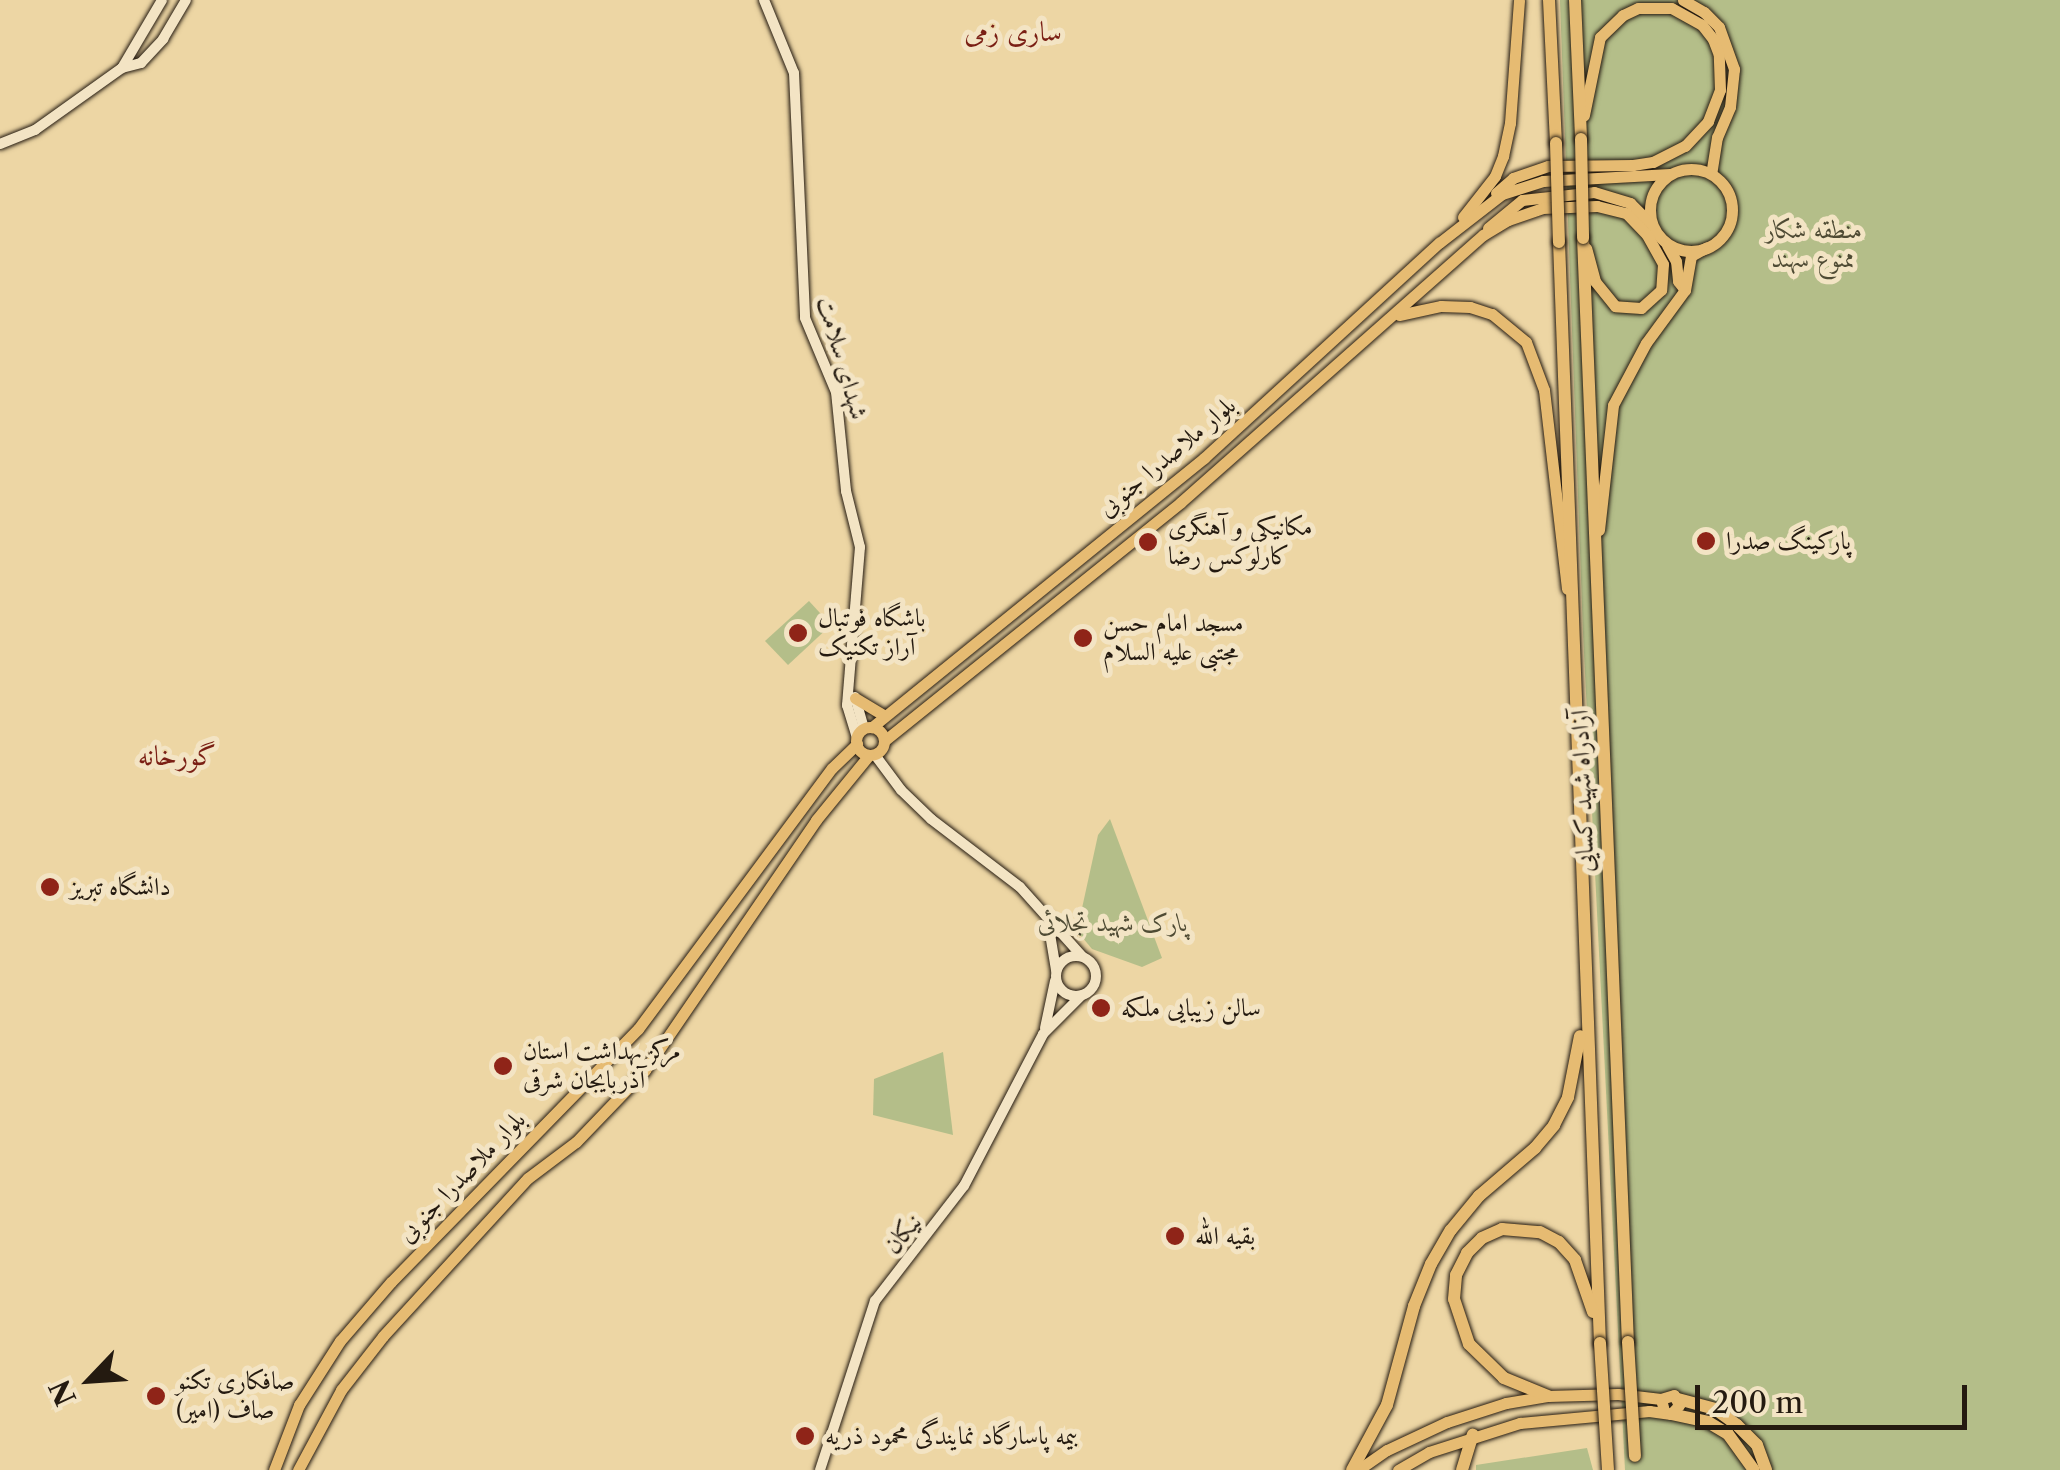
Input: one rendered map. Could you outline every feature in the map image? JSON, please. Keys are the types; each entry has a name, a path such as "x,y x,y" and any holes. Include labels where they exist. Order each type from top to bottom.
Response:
{"highway":[{"name":"آزادراه شهید کسایی","path":"1549,0 1600,1343"},
{"path":"1575,0 1581,139"},
{"name":"آزادراه شهید کسایی","path":"1581,139 1635,1463"},
{"path":"1355,1470 1387,1405 1414,1306 1431,1264 1451,1230 1479,1196 1535,1148 1554,1125 1568,1096 1585,1014"},
{"path":"1548,1396 1504,1378 1469,1344 1454,1300 1456,1275 1467,1253 1482,1238 1502,1229 1540,1232 1558,1242 1587,1284 1600,1343 1608,1470"},
{"path":"1678,1399 1715,1409 1737,1425 1757,1445 1766,1470"},
{"path":"1665,1408 1708,1422 1728,1434 1754,1470"},
{"path":"1462,1470 1473,1435"}],"main road":[{"path":"122,68 129,50 162,0"},
{"path":"0,144 35,130 122,68 141,63 186,0"},
{"name":"شهدای سلامت","path":"764,0 794,73 805,318 836,392 843,424 846,491 860,547 850,671"},
{"path":"1440,244 1484,192 1503,156 1510,122 1519,0"},
{"path":"1683,0 1719,27 1734,69 1730,106 1717,138 1710,173"},
{"path":"1482,208 1499,190 1548,166 1654,162 1685,146 1708,121 1720,90 1719,55 1702,25 1687,14 1655,6 1638,8 1610,24 1592,58 1581,139"},
{"path":"1482,208 1502,194 1543,181 1670,174 1683,169 1710,173 1721,182 1732,206 1726,231 1687,264 1686,290 1646,342 1613,405 1598,544"},
{"path":"1654,227 1650,204 1661,182 1670,174"},
{"path":"1584,238 1596,281 1615,306 1641,308 1662,290 1664,264 1647,235 1626,214 1598,199"},
{"path":"1598,199 1630,203 1654,227 1676,261 1678,281 1686,290"},
{"name":"بلوار ملاصدرا جنوبی","path":"298,1470 340,1390 383,1336 528,1178 576,1142 653,1059 717,960 846,780 884,741 1171,511 1483,236 1526,212 1598,199"},
{"name":"بلوار ملاصدرا جنوبی","path":"274,1470 299,1405 340,1340 391,1282 638,1029 832,768 862,734 1204,458 1482,208"},
{"path":"1665,241 1685,250 1707,248"},
{"path":"1395,315 1441,306 1470,307 1492,314 1526,342 1544,390 1572,615"},
{"path":"850,671 862,734"},
{"path":"850,671 847,713 872,755 920,809 1020,887 1047,922 1092,964 1097,977 1092,990 1080,996 1043,1034"},
{"path":"855,698 885,713 888,723 900,727"},
{"path":"862,734 884,741"},
{"path":"832,768 843,769 846,780"},
{"path":"1047,922 1056,975 1067,995 1080,996"},
{"path":"1043,1034 1056,975 1068,957 1082,956"},
{"name":"نیکان","path":"820,1470 875,1301 964,1186 1043,1034"},
{"path":"1355,1470 1447,1422 1548,1396 1618,1394 1665,1408"},
{"path":"1398,1470 1473,1435 1520,1422 1678,1409 1678,1399"}],"green space":[{"name":"منطقه شکار ممنوع سهند","path":"1560,0 2060,0 2060,1470 1625,1470 1583,633"},
{"name":"باشگاه فوتبال آراز تکنیک","path":"809,601 831,625 788,665 765,641"},
{"name":"پارک شهید تجلائی","path":"1110,819 1162,958 1142,967 1092,949 1077,931 1098,835"},
{"path":"943,1052 953,1135 873,1115 874,1079"},
{"path":"1587,1448 1593,1470 1476,1470 1476,1465"}],"place":[{"name":"پارکینگ صدرا","path":"1706,541"},
{"name":"مکانیکی و آهنگری کارلوکس رضا","path":"1148,542"},
{"name":"باشگاه فوتبال آراز تکنیک","path":"798,633"},
{"name":"مسجد امام حسن مجتبی علیه السلام","path":"1083,638"},
{"name":"دانشگاه تبریز","path":"50,887"},
{"name":"سالن زیبایی ملکه","path":"1101,1008"},
{"name":"مرکز بهداشت استان آذربایجان شرقی","path":"503,1066"},
{"name":"بقیه الله","path":"1175,1236"},
{"name":"صافکاری تکنو صاف (امیر)","path":"156,1396"},
{"name":"بیمه پاسارگاد نمایندگی محمود ذریه","path":"805,1436"}],"district":[{"name":"ساری زمی","path":"1013,31"},
{"name":"گورخانه","path":"177,755"}]}
